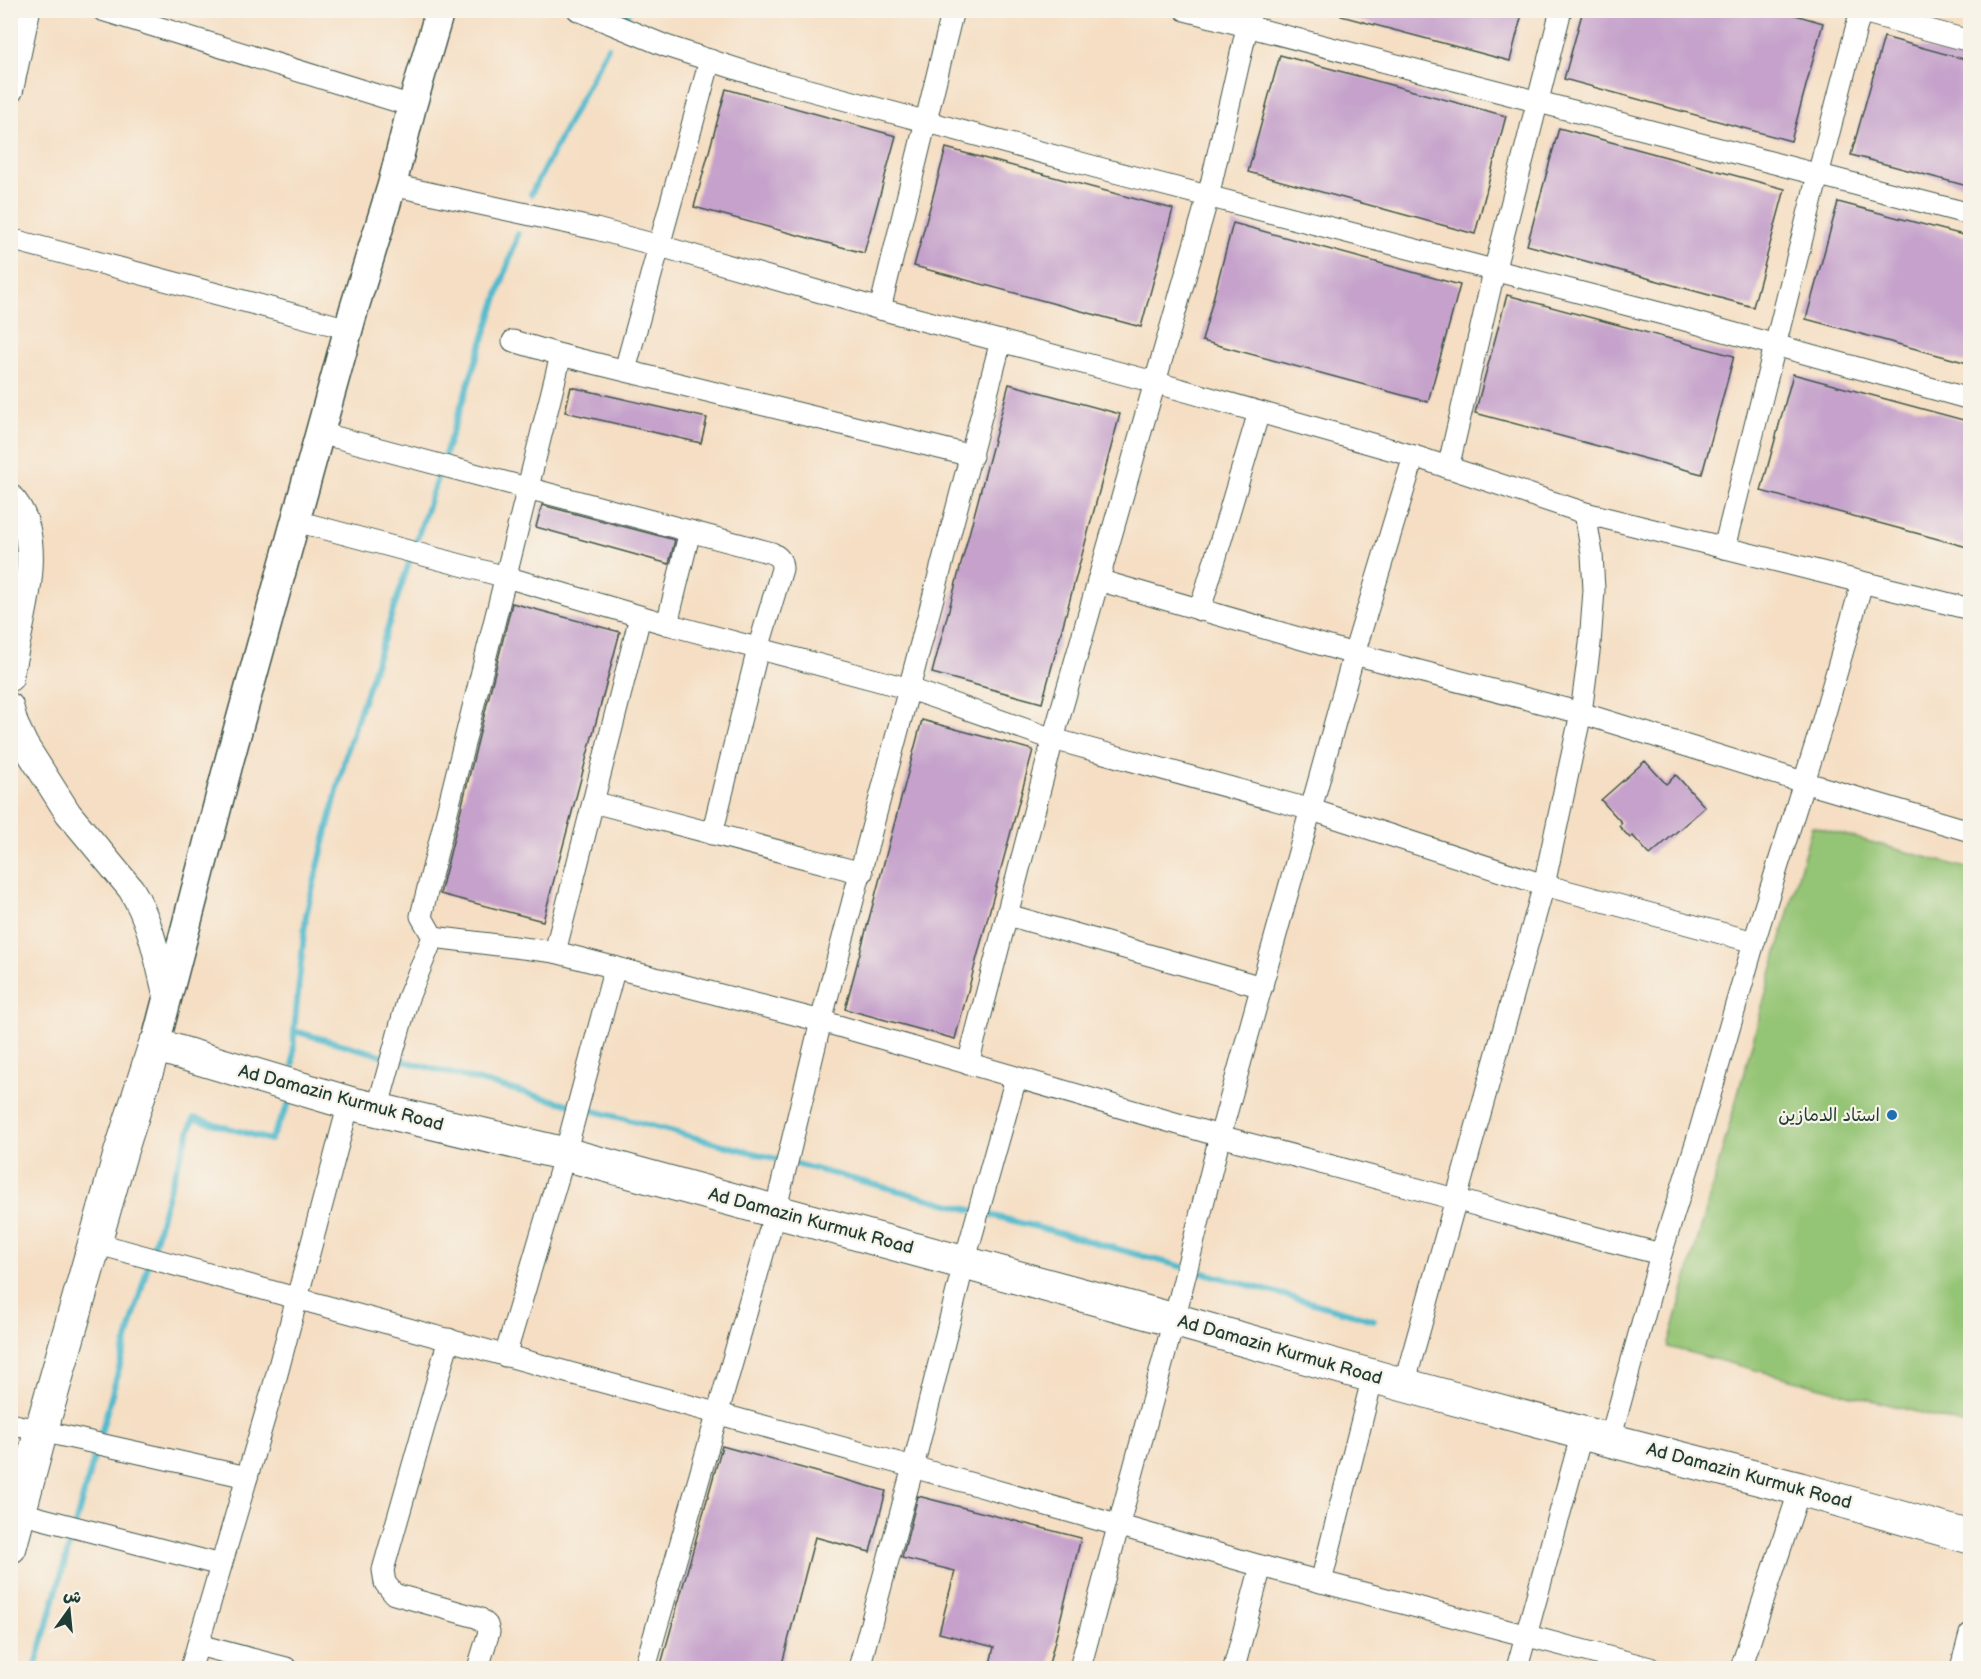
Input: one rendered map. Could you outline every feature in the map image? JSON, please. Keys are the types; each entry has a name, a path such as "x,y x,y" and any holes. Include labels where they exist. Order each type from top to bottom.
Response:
{"highway":[{"name":"Ad Damazin Kurmuk Road","path":"155,1045 363,1106 565,1154 1404,1385 1800,1489 1971,1537"},
{"path":"10,1547 20,1513 26,1428 95,1243 155,1045"}],"main road":[{"path":"155,1045 230,758 440,10"}],"street":[{"path":"10,90 27,10"},
{"path":"102,10 412,106"},
{"path":"578,10 666,46 768,79 1310,221 1494,272 1667,315 1971,399"},
{"path":"880,309 953,10"},
{"path":"1185,10 1248,19 1538,102 1971,214"},
{"path":"1448,468 1494,272 1561,10"},
{"path":"1724,548 1859,11 1971,41"},
{"path":"968,1064 1053,739 1208,196 1248,19"},
{"path":"625,370 710,60"},
{"path":"392,185 596,229 660,246 1414,456 1585,513 1971,609"},
{"path":"10,239 349,329"},
{"path":"513,341 561,355 972,456"},
{"path":"645,1668 775,1212 821,1022 1001,341"},
{"path":"433,938 421,916 561,355"},
{"path":"1200,610 1259,412"},
{"path":"320,433 772,553 778,557 782,563 782,569 758,649 712,834"},
{"path":"1080,1668 1174,1320 1220,1136 1354,654 1414,456"},
{"path":"10,496 24,521 29,546 28,591 10,678"},
{"path":"1404,1385 1545,885 1581,713 1594,590 1592,554 1585,513"},
{"path":"296,520 758,649 910,688 1053,739 1312,810 1545,885 1754,942"},
{"path":"667,624 690,531"},
{"path":"1098,580 1354,654 1581,713 1971,831"},
{"path":"1517,1668 1526,1636 1661,1254 1819,734 1862,583"},
{"path":"555,952 640,616"},
{"path":"10,706 25,745 68,813 126,882 139,902 146,917 167,998"},
{"path":"593,802 862,873"},
{"path":"1008,915 1262,987"},
{"path":"433,938 555,952 615,967 821,1022 1220,1136 1661,1254"},
{"path":"191,1668 274,1384 296,1298 363,1106 433,938"},
{"path":"505,1356 565,1154 615,967"},
{"path":"859,1668 913,1467 964,1263 1016,1078"},
{"path":"95,1243 913,1467 1261,1566 1650,1668"},
{"path":"450,1339 383,1570 385,1583 394,1594 479,1618 488,1624 489,1632 478,1668"},
{"path":"1321,1582 1373,1376"},
{"path":"26,1428 247,1476"},
{"path":"1741,1668 1800,1489"},
{"path":"20,1513 221,1564"},
{"path":"1234,1668 1261,1566"},
{"path":"1961,1668 1971,1634"},
{"path":"198,1645 286,1668"}],"green space":[{"path":"1812,826 1970,869 1970,1426 1668,1347"}],"building":[{"path":"1341,10 1523,10 1510,61 1341,16"},
{"path":"1583,10 1778,10 1823,23 1791,141 1564,79"},
{"path":"1884,37 1971,61 1971,187 1851,155"},
{"path":"1280,55 1506,116 1475,234 1248,172"},
{"path":"726,89 896,136 864,253 694,207"},
{"path":"1559,128 1785,189 1753,307 1527,245"},
{"path":"946,148 1173,209 1141,327 914,266"},
{"path":"1838,202 1971,237 1971,364 1806,319"},
{"path":"1233,223 1460,285 1428,402 1202,341"},
{"path":"1507,295 1734,356 1702,474 1475,413"},
{"path":"1793,374 1971,422 1971,548 1761,491"},
{"path":"1009,384 1120,414 1042,703 932,673"},
{"path":"571,387 707,418 701,443 565,412"},
{"path":"542,505 675,540 669,564 536,527"},
{"path":"512,603 620,632 543,921 440,894"},
{"path":"922,720 1033,750 955,1039 845,1009"},
{"path":"1645,761 1666,784 1676,775 1705,807 1650,855 1633,836 1630,838 1619,826 1622,823 1601,800"},
{"path":"722,1446 886,1491 870,1552 815,1537 781,1668 660,1668"},
{"path":"918,1496 1081,1538 1048,1668 989,1668 994,1647 939,1633 955,1571 902,1558"}],"waterway":[{"path":"626,17 630,10"},
{"path":"531,194 608,47"},
{"path":"293,1064 294,1031 306,915 348,747 518,234"},
{"path":"294,1031 381,1055"},
{"path":"400,1060 1078,1238 1374,1320"},
{"path":"35,1668 170,1187 194,1118 270,1140 289,1104"}],"place":[{"name":"استاد الدمازين","path":"1892,1115"}]}
